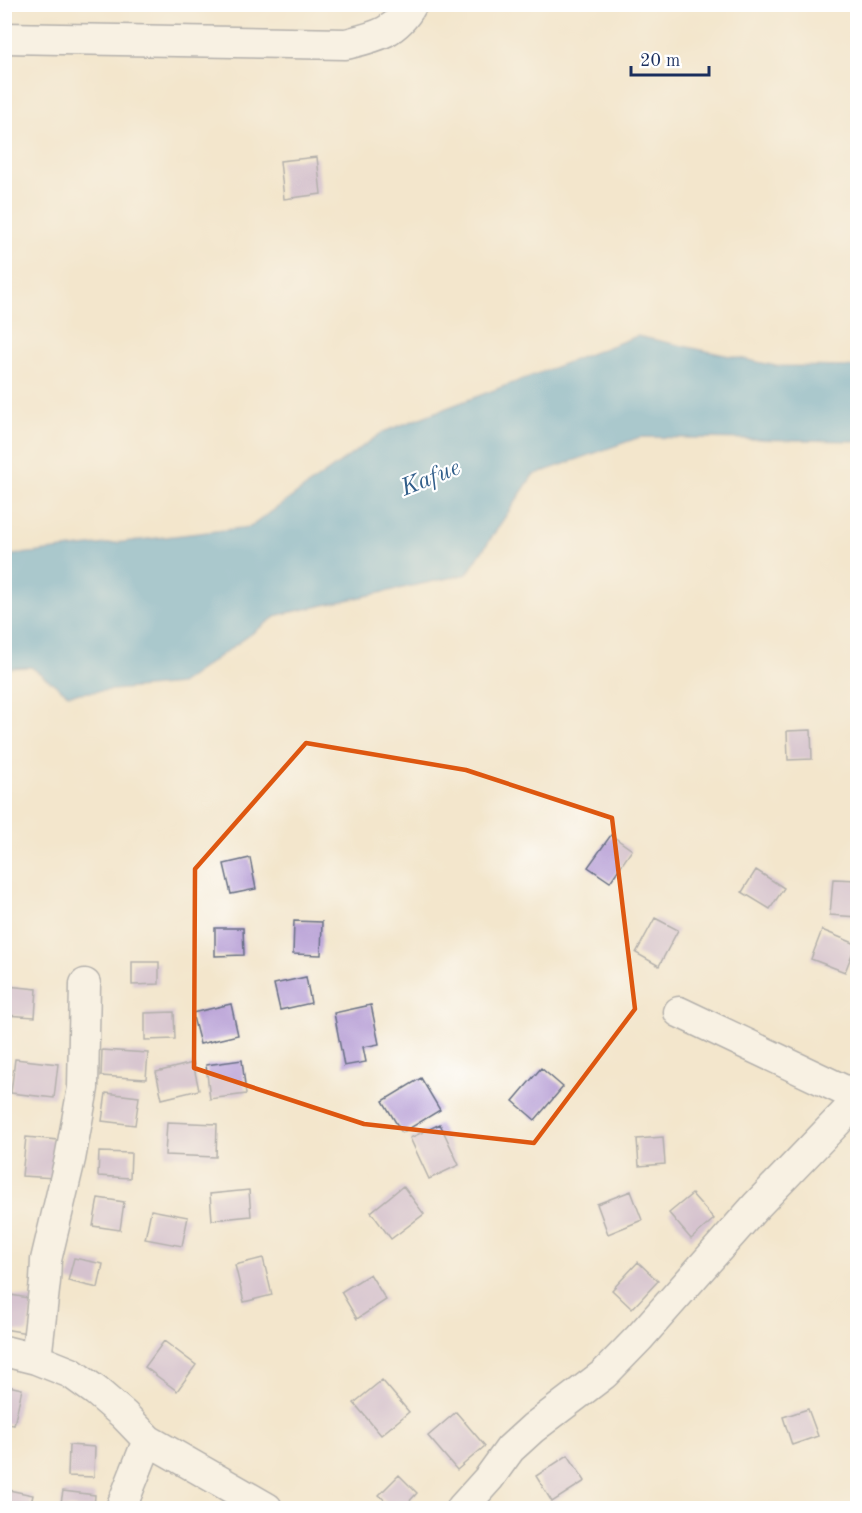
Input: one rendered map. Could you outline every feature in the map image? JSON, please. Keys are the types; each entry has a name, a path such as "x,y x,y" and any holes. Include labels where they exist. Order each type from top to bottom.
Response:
{"street":[{"path":"4,38 346,44 384,34 405,16 412,4"},
{"path":"36,1359 48,1248 70,1159 83,1088 86,984"},
{"path":"462,1509 510,1449 533,1428 604,1374 632,1346 756,1206 858,1099 679,1012"},
{"path":"4,1351 36,1359 71,1373 124,1415 148,1440 267,1509"},
{"path":"121,1509 148,1440"}],"highlighted area":[{"path":"306,743 466,770 612,818 635,1009 534,1143 364,1124 194,1068 195,869"}],"water":[{"name":"Kafue","path":"637,336 776,366 857,367 857,441 640,437 533,475 467,574 278,615 180,684 68,694 31,667 5,668 5,556 250,527 383,432"}],"building":[{"path":"317,157 321,194 284,199 280,161"},
{"path":"811,730 812,759 788,760 787,731"},
{"path":"611,835 632,850 610,882 588,867"},
{"path":"250,858 256,889 231,894 224,864"},
{"path":"756,870 784,888 770,909 742,892"},
{"path":"833,879 858,880 858,917 830,915"},
{"path":"655,918 678,930 659,966 636,953"},
{"path":"294,921 322,922 321,955 293,954"},
{"path":"215,928 243,928 244,955 215,956"},
{"path":"822,930 856,944 845,972 811,959"},
{"path":"132,962 159,962 159,984 132,985"},
{"path":"306,977 311,1003 280,1010 274,984"},
{"path":"7,986 37,989 35,1017 5,1015"},
{"path":"231,1004 238,1035 200,1044 192,1013"},
{"path":"371,1005 379,1044 363,1047 366,1062 344,1066 334,1013"},
{"path":"174,1012 175,1039 145,1040 145,1013"},
{"path":"102,1050 148,1053 146,1079 101,1076"},
{"path":"15,1059 58,1064 54,1098 11,1093"},
{"path":"242,1060 246,1094 210,1099 206,1065"},
{"path":"193,1063 199,1090 162,1099 156,1072"},
{"path":"541,1068 563,1087 535,1120 513,1101"},
{"path":"421,1078 440,1110 402,1133 383,1101"},
{"path":"106,1093 139,1097 135,1125 102,1121"},
{"path":"167,1122 217,1124 216,1157 165,1155"},
{"path":"440,1124 459,1165 429,1179 410,1138"},
{"path":"26,1137 58,1140 55,1178 22,1176"},
{"path":"663,1137 665,1164 639,1166 637,1139"},
{"path":"99,1152 131,1153 130,1178 98,1176"},
{"path":"403,1186 424,1214 391,1239 371,1212"},
{"path":"249,1190 251,1216 212,1220 210,1194"},
{"path":"631,1191 642,1220 608,1234 597,1204"},
{"path":"692,1194 714,1219 691,1239 669,1213"},
{"path":"98,1198 124,1202 120,1230 93,1226"},
{"path":"151,1210 188,1217 182,1246 145,1239"},
{"path":"74,1258 103,1264 98,1288 68,1281"},
{"path":"263,1258 272,1295 244,1302 235,1265"},
{"path":"638,1262 658,1281 632,1309 612,1290"},
{"path":"370,1274 386,1300 357,1319 341,1292"},
{"path":"5,1294 34,1299 27,1333 4,1329"},
{"path":"164,1341 196,1365 177,1391 145,1367"},
{"path":"382,1380 409,1412 381,1435 354,1403"},
{"path":"4,1385 22,1389 14,1425 4,1423"},
{"path":"808,1409 818,1436 792,1445 783,1417"},
{"path":"456,1412 485,1446 457,1470 428,1436"},
{"path":"69,1445 95,1447 94,1477 68,1476"},
{"path":"568,1455 585,1481 552,1502 536,1476"},
{"path":"399,1475 417,1493 403,1508 393,1508 379,1495"},
{"path":"4,1489 33,1495 30,1508 4,1508"},
{"path":"63,1491 95,1495 94,1508 60,1508"}]}
